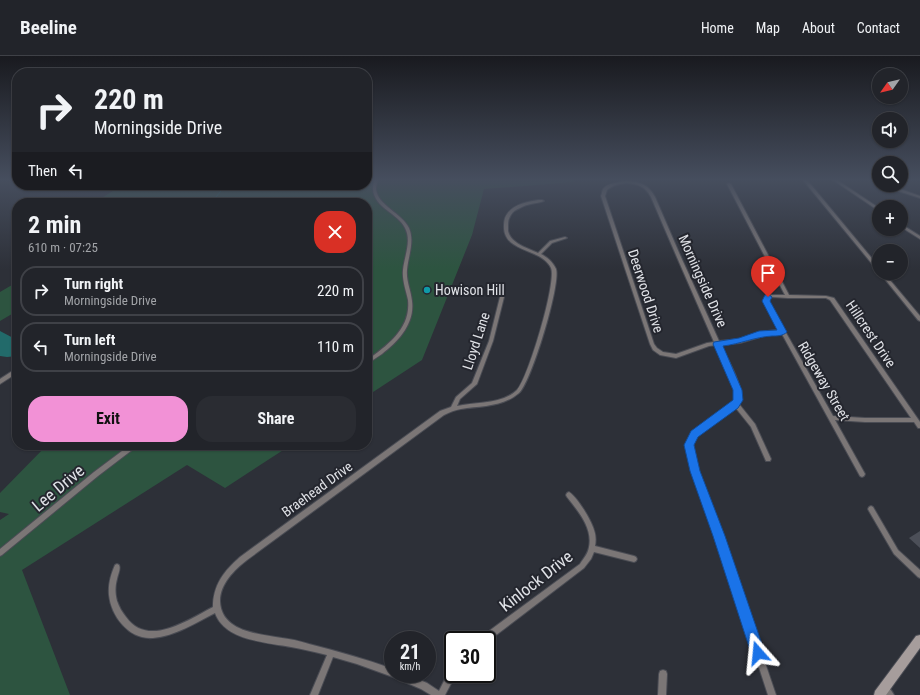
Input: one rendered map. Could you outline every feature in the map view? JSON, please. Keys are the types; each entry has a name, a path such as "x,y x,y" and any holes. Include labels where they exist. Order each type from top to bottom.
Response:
{"main road":[{"path":"884,693 920,640"}],"street":[{"path":"372,358 403,331 409,319 410,312 405,272 409,236 402,222 390,210"},
{"name":"Braehead Drive","path":"216,609 217,596 223,580 242,560 406,438 442,413 453,408 504,400 516,394 522,388 530,370 555,278 553,266 545,258 510,240 507,234 506,226 508,215 514,210"},
{"name":"Deerwood Drive","path":"607,210 653,346 662,354 676,356 699,347 740,341 759,334 782,332"},
{"name":"Morningside Drive","path":"658,210 737,390 739,397 736,404"},
{"path":"742,210 788,297"},
{"path":"830,210 872,261"},
{"path":"908,230 920,238"},
{"path":"538,255 551,242 565,238"},
{"path":"888,280 920,319"},
{"name":"Ridgeway Street","path":"788,297 771,296 766,300 782,332 832,418 862,474"},
{"name":"Lloyd Lane","path":"453,408 458,398 474,384 491,341 502,297"},
{"name":"Hillcrest Drive","path":"788,297 826,297 832,299 920,426"},
{"path":"0,382 12,374"},
{"path":"768,459 753,426 736,404 694,434 690,441 689,450 772,695"},
{"path":"832,418 865,420 916,420"},
{"name":"Lee Drive","path":"0,553 127,450"},
{"name":"Kinlock Drive","path":"496,631 587,561 593,549 593,537 577,504 569,495"},
{"path":"871,509 893,548 920,575"},
{"path":"593,549 634,559"},
{"path":"117,568 111,587 115,607 129,626 139,634 163,634 216,609 223,622 238,632 268,640 296,644 356,660 384,670"},
{"path":"314,695 331,654"},
{"path":"662,695 663,674"},
{"path":"417,683 440,695 447,683"}],"shaded area":[{"path":"372,210 479,210 472,235 422,360 372,393"},
{"path":"12,285 12,314 0,321 0,292"},
{"path":"0,331 12,337 12,356 0,356"},
{"path":"42,450 283,450 225,488 187,465 22,570 70,695 0,695 0,520 9,514 0,512 0,493"}],"building":[{"path":"920,531 920,548 909,538"}],"place":[{"name":"Howison Hill","path":"427,290"}],"route":[{"path":"758,653 719,536 695,471 689,445 694,434 735,405 739,397 730,370 718,344 740,341 759,334 782,332 766,301 766,298 768,297"}]}
